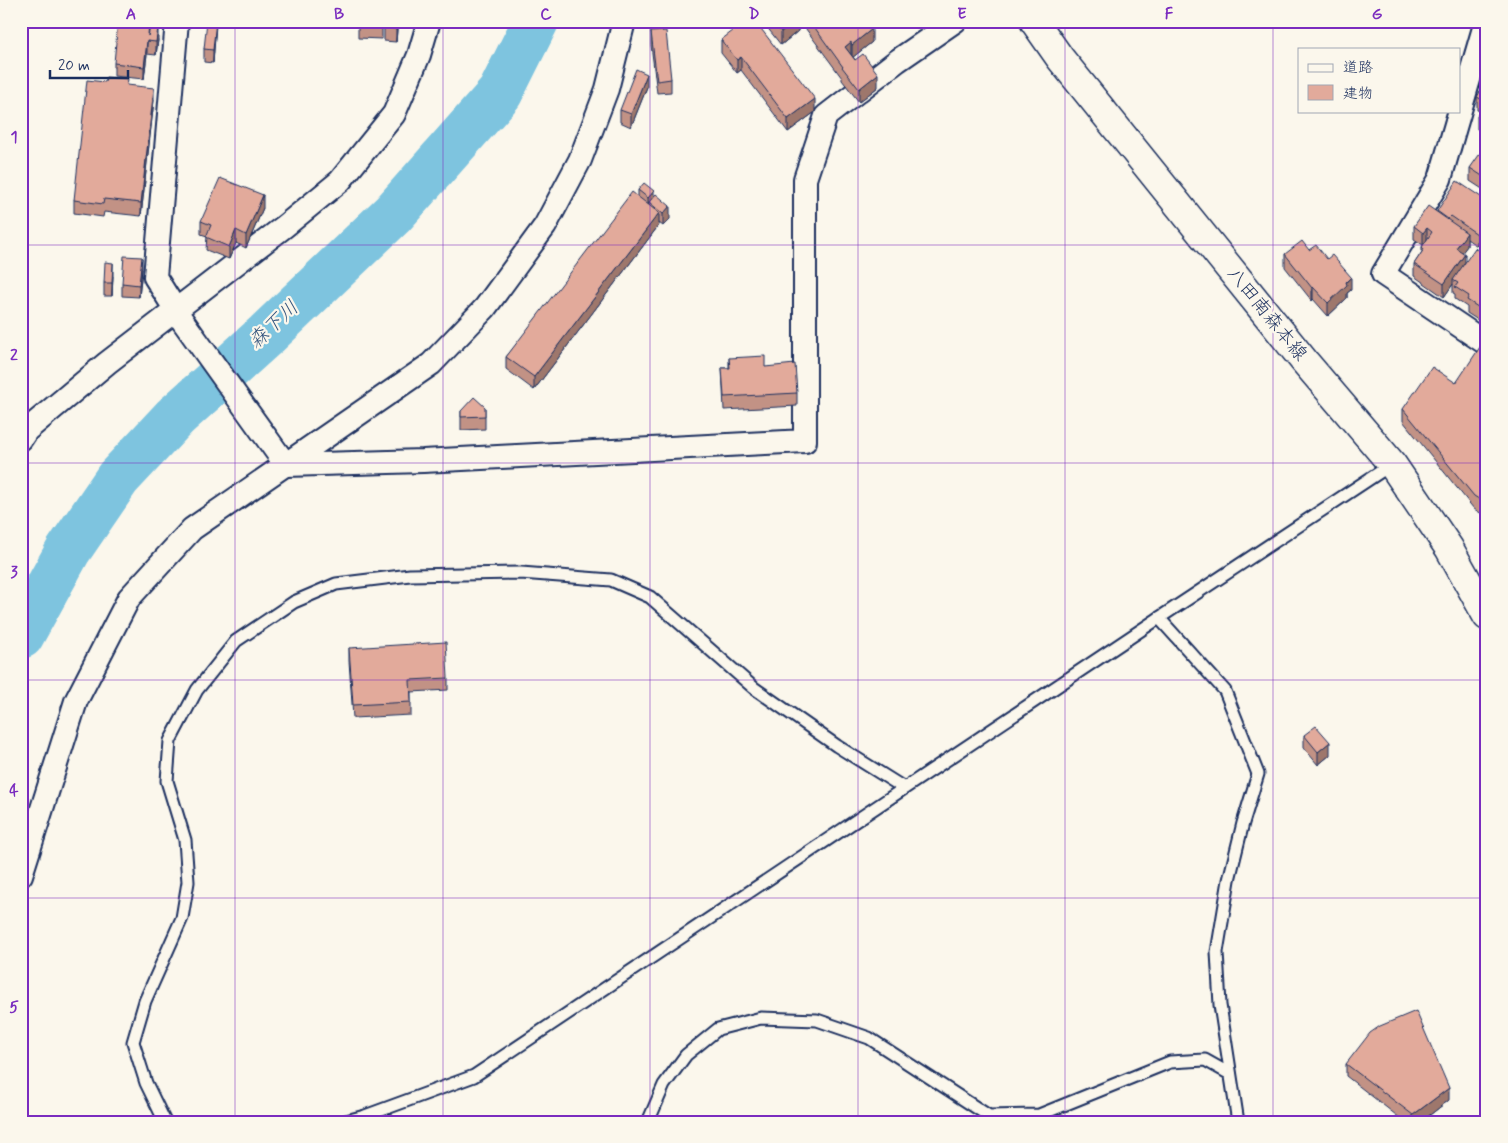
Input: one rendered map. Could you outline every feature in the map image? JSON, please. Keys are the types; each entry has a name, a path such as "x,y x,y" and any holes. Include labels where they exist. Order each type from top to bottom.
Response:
{"main road":[{"name":"八田南森本線","path":"1034,21 1060,58 1299,354 1392,464 1449,548 1487,616"}],"street":[{"path":"177,21 154,277 282,459"},
{"path":"21,439 28,430 107,363 179,315 340,181 394,114 419,55 429,21"},
{"path":"21,875 76,701 129,598 192,529 282,459 431,364 486,308 545,226 580,160 607,89 624,21"},
{"path":"282,459 422,460 805,441 805,179 826,116 898,61 955,21"},
{"path":"1486,21 1479,72 1440,179 1383,274 1487,344"}],"lane":[{"path":"342,1122 364,1116 474,1076 1392,464"},
{"path":"165,1122 146,1083 133,1042 145,1001 182,918 188,882 185,840 167,781 170,741 197,690 236,641 294,602 336,584 410,575 521,573 611,580 650,597 754,688 838,746 904,788"},
{"path":"1159,618 1225,692 1258,774 1243,823 1229,880 1217,952 1220,1005 1238,1122"},
{"path":"648,1122 664,1085 686,1055 718,1029 761,1018 817,1020 869,1038 989,1116 1040,1115 1170,1062 1205,1060 1230,1074"}],"building":[{"path":"118,21 149,21 148,36 150,27 158,28 156,42 147,41 144,67 114,63"},
{"path":"207,21 216,21 213,50 204,49"},
{"path":"358,21 382,21 382,27 358,25"},
{"path":"385,21 397,21 396,29 384,28"},
{"path":"746,21 755,21 815,99 788,119 741,57 737,60 721,40"},
{"path":"772,21 794,21 781,32"},
{"path":"810,21 866,21 872,29 852,45 851,42 845,47 855,60 863,54 878,74 859,89"},
{"path":"666,31 671,79 657,81 651,32"},
{"path":"636,69 647,74 631,114 620,110"},
{"path":"106,77 128,79 127,85 154,88 141,203 104,199 103,204 74,200 87,80 105,82"},
{"path":"1484,85 1487,86 1487,122 1477,116 1485,101 1477,97"},
{"path":"1484,148 1487,150 1487,179 1470,168"},
{"path":"220,178 263,195 246,235 236,230 229,247 206,237 211,225 201,221"},
{"path":"1457,181 1487,201 1487,220 1477,234 1451,216 1448,219 1437,211"},
{"path":"644,183 654,191 648,198 638,190"},
{"path":"632,192 659,213 534,377 506,357"},
{"path":"656,194 670,206 663,214 649,202"},
{"path":"1428,206 1467,233 1456,248 1465,254 1444,284 1414,264 1432,232 1427,228 1423,233 1414,226"},
{"path":"1487,236 1487,244 1483,241"},
{"path":"1302,241 1309,250 1316,245 1327,259 1332,255 1351,277 1346,282 1347,285 1328,303 1312,288 1285,254"},
{"path":"1483,247 1487,250 1487,300 1481,309 1467,300 1469,296 1455,287 1458,283 1453,280 1475,248 1480,252"},
{"path":"124,256 142,257 139,285 122,283"},
{"path":"105,262 113,263 112,283 104,283"},
{"path":"1482,344 1487,347 1487,504 1474,496 1403,409 1432,367 1456,383"},
{"path":"765,356 765,367 795,364 797,393 724,397 722,368 730,368 729,358"},
{"path":"474,397 485,407 485,416 461,417 461,411"},
{"path":"446,642 448,678 410,680 411,702 353,705 349,648"},
{"path":"1316,726 1330,742 1318,752 1304,735"},
{"path":"1416,1011 1449,1088 1413,1115 1346,1064 1370,1033 1380,1026"}],"waterway":[{"name":"森下川","path":"21,636 68,551 118,478 175,417 267,334 393,214 500,93 536,21"}]}
